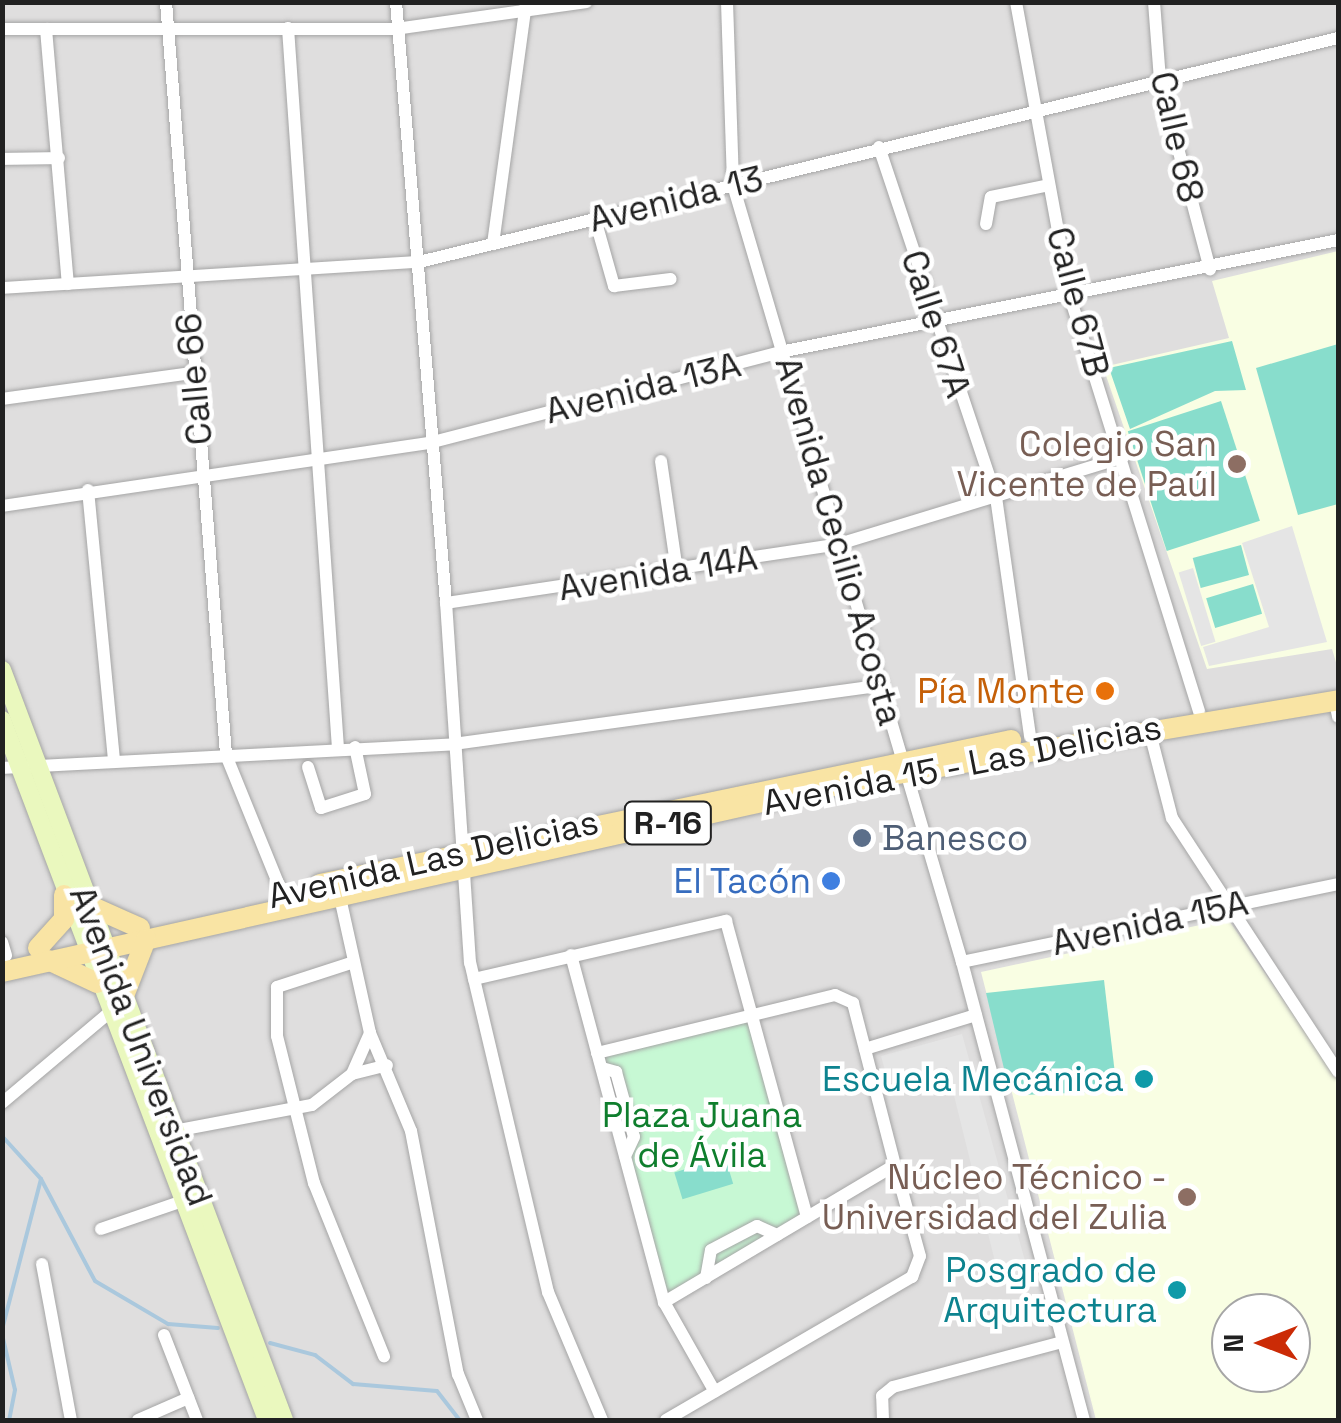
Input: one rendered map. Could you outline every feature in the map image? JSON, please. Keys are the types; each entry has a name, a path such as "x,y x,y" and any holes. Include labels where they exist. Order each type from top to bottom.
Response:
{"main road":[{"name":"Avenida Las Delicias","path":"4,957 43,954 143,933 282,893 462,859 1030,737 1199,711 1338,701"},
{"name":"Avenida 15 - Las Delicias","path":"904,765 1338,701"},
{"name":"R-16","path":"143,933 339,894 462,859"},
{"path":"64,895 64,919 43,954 97,983"},
{"path":"86,904 143,933 116,1006"}],"street":[{"name":"Calle 66","path":"166,2 164,30 226,755 282,893"},
{"path":"396,2 395,28 419,262 474,979 548,1292 602,1420"},
{"path":"2,28 395,28 586,2"},
{"name":"Avenida Cecilio Acosta","path":"727,2 734,186 962,962 1084,1420"},
{"name":"Calle 67B","path":"1016,2 1070,297 1123,457 1199,711"},
{"name":"Calle 68","path":"1154,2 1160,80 1210,269"},
{"path":"493,244 526,8"},
{"path":"288,28 338,748"},
{"path":"46,29 68,284"},
{"name":"Avenida 13","path":"2,288 419,262 1338,38"},
{"name":"Calle 67A","path":"879,147 934,321 996,497 1030,737"},
{"path":"2,159 59,158"},
{"path":"986,224 991,197 1049,185"},
{"path":"595,219 614,286 672,279"},
{"name":"Avenida 13A","path":"2,506 88,490 430,443 784,351 1210,269 1338,240"},
{"path":"2,399 193,374"},
{"name":"Avenida 14A","path":"446,603 840,544 1123,457"},
{"path":"661,461 677,571"},
{"path":"88,490 114,761"},
{"name":"Avenida Universidad","path":"2,670 19,767 86,904 97,983 116,1006 183,1201 267,1420"},
{"path":"19,767 454,744 882,685"},
{"name":"Avenida Universidad","path":"2,720 64,895 90,943 174,1131 284,1420"},
{"path":"1148,728 1172,818 1234,906 1338,1072"},
{"path":"308,767 321,808 365,794 355,747"},
{"name":"Avenida 15A","path":"962,962 1338,884"},
{"path":"339,894 370,1034 387,1065 411,1131 458,1374 477,1420"},
{"path":"474,979 726,922 808,1217"},
{"path":"571,955 664,1302 714,1392"},
{"path":"354,962 276,990 290,1110 384,1356"},
{"path":"598,1053 846,996 865,1049 920,1256 912,1277 666,1420"},
{"path":"2,1103 116,1006"},
{"path":"865,1049 976,1015"},
{"path":"352,1074 370,1034"},
{"path":"174,1131 312,1105 352,1074 387,1065"},
{"path":"664,1302 894,1165"},
{"path":"100,1229 183,1201"},
{"path":"706,1278 711,1250 757,1226 778,1235"},
{"path":"42,1264 71,1420"},
{"path":"164,1335 198,1420"},
{"path":"883,1420 882,1396 893,1387 1062,1342"},
{"path":"138,1420 188,1398"}],"shaded area":[{"path":"3,3 1338,3 1338,1420 3,1420"},
{"name":"Colegio San Vicente de Paúl","path":"1338,251 1338,669 1332,649 1207,669 1103,367 1229,338 1212,281"},
{"path":"1232,341 1246,390 1215,391 1130,429 1109,368"},
{"path":"1338,344 1338,504 1298,515 1256,368"},
{"path":"1221,401 1260,521 1167,551 1128,431"},
{"path":"1292,526 1327,642 1209,666 1203,647 1269,627 1242,543"},
{"path":"1241,545 1249,575 1201,588 1193,558"},
{"path":"1193,568 1216,642 1201,646 1179,572"},
{"path":"1253,584 1262,614 1215,628 1206,598"},
{"name":"Núcleo Técnico - Universidad del Zulia","path":"1228,919 1338,1080 1338,1420 1096,1420 981,972"},
{"path":"1104,980 1117,1091 1023,1095 1006,1077 986,993"},
{"path":"962,1034 1027,1268 1001,1286 947,1067 889,1084 881,1056"},
{"path":"725,1157 733,1184 683,1199 674,1172"}],"green space":[{"name":"Plaza Juana de Ávila","path":"752,1020 805,1217 666,1299 601,1055"}],"waterway":[{"path":"2,1136 41,1179 2,1330"},
{"path":"41,1179 95,1281 168,1324 218,1328"},
{"path":"2,1334 15,1390 9,1420"},
{"path":"270,1343 315,1355 353,1384 437,1391 460,1420"}],"place":[{"name":"Colegio San Vicente de Paúl","path":"1237,464"},
{"name":"Pía Monte","path":"1105,691"},
{"name":"Banesco","path":"862,838"},
{"name":"El Tacón","path":"831,881"},
{"name":"Escuela Mecánica","path":"1144,1079"},
{"name":"Núcleo Técnico - Universidad del Zulia","path":"1187,1197"},
{"name":"Posgrado de Arquitectura","path":"1177,1290"}]}
